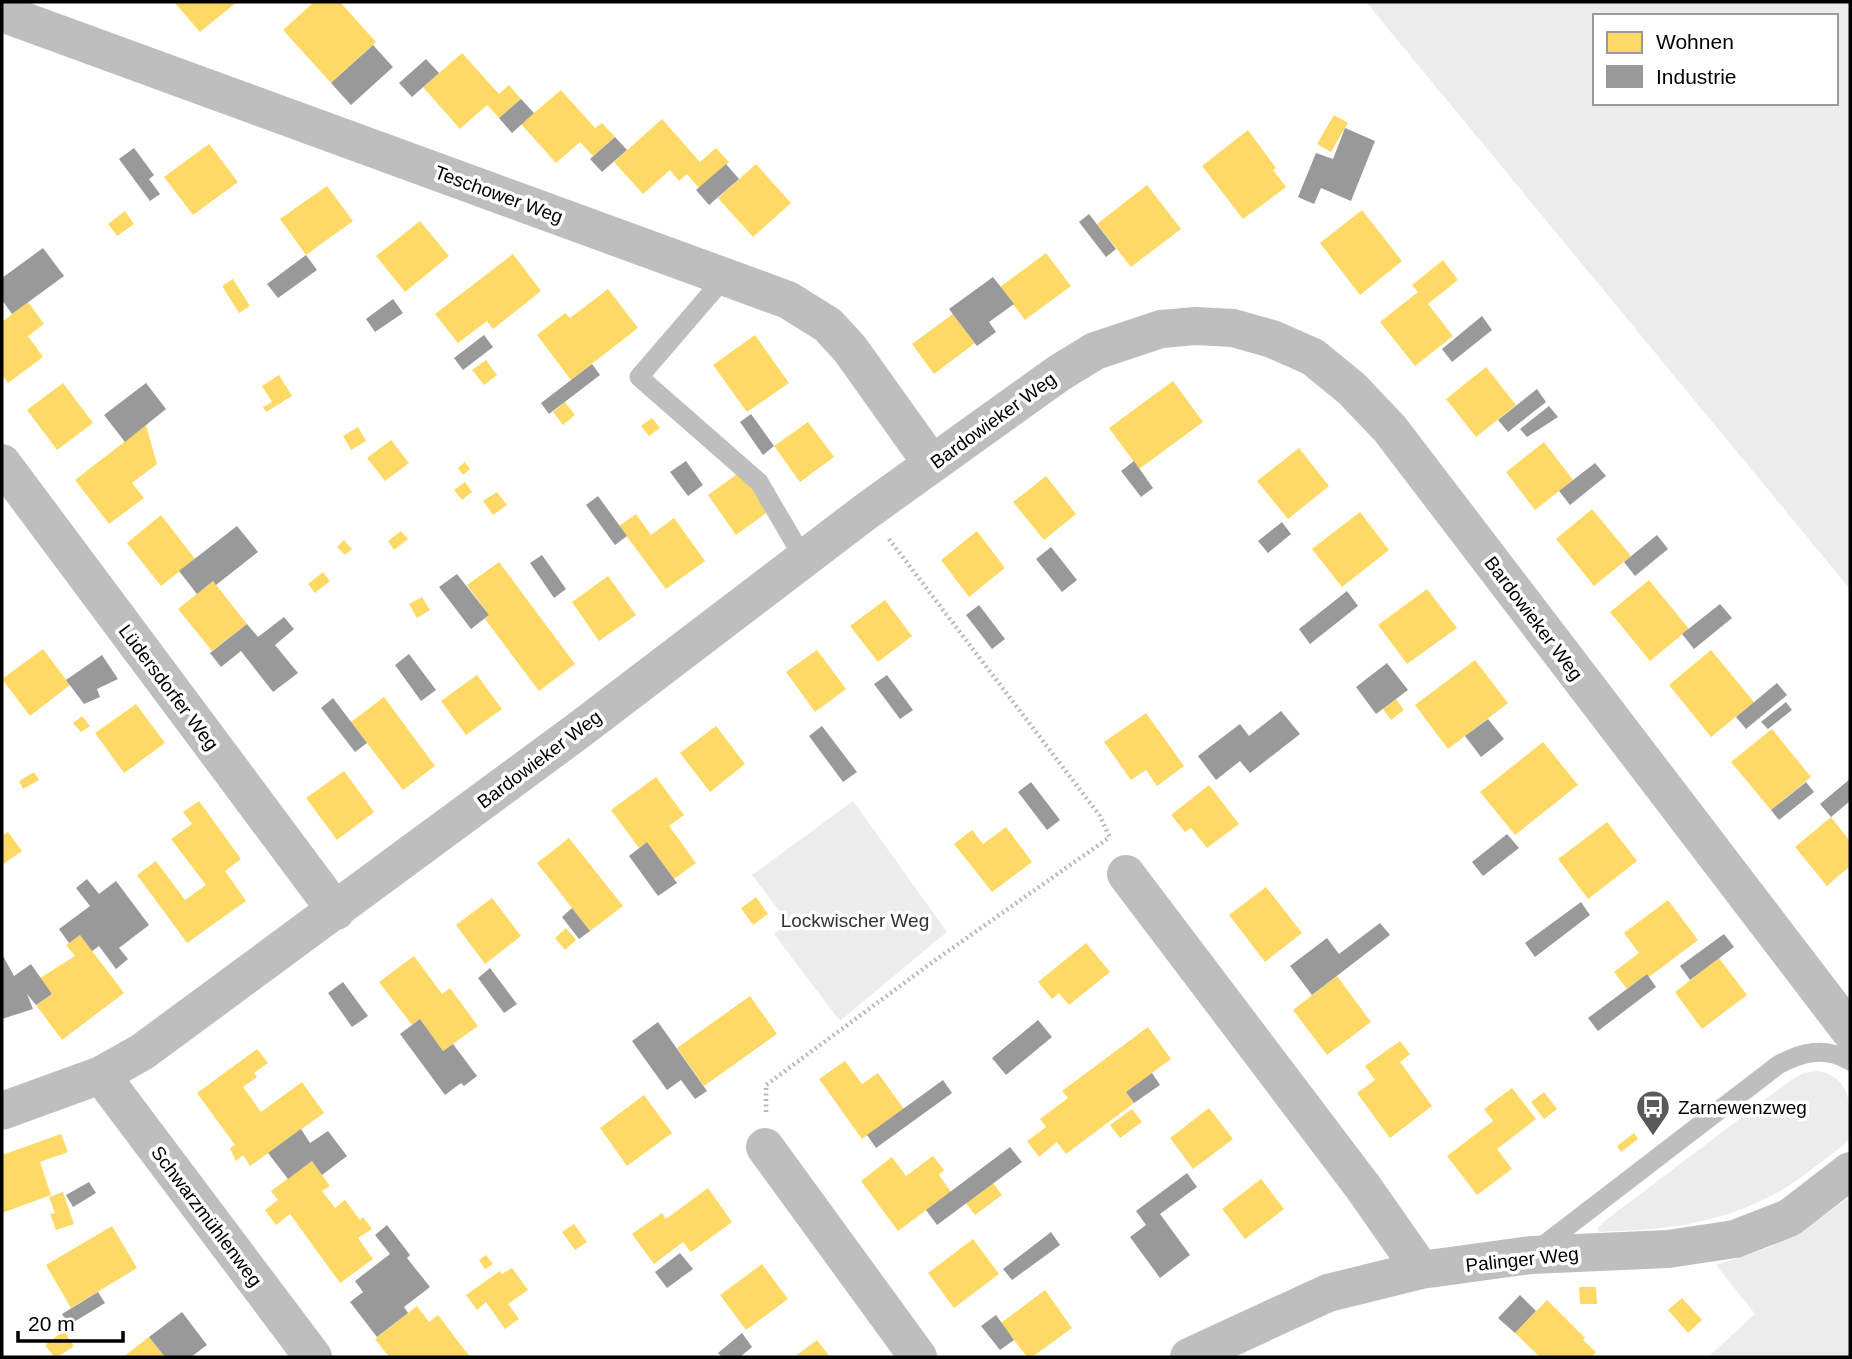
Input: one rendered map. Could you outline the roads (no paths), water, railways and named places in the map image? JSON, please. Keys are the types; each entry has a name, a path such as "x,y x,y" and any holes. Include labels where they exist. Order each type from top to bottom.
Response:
{"street":[{"name":"Teschower Weg","path":"2,13 788,300 828,325 850,349 932,464"},
{"name":"Bardowieker Weg","path":"2,1111 102,1074 142,1052 336,911 868,510 1059,373 1095,351 1161,329 1196,326 1233,328 1272,339 1313,357 1352,389 1390,429 1850,1031"},
{"name":"Lüdersdorfer Weg","path":"2,463 336,911"},
{"path":"1126,874 1355,1176 1421,1270"},
{"name":"Schwarzmühlenweg","path":"102,1074 313,1357"},
{"path":"765,1147 918,1357"},
{"name":"Palinger Weg","path":"1189,1357 1328,1293 1421,1270 1531,1255 1668,1249 1735,1239 1789,1218 1850,1171"}],"lane":[{"path":"725,276 639,377 759,482 804,559"},
{"path":"1531,1255 1778,1065 1797,1055 1819,1051 1841,1055 1850,1061"}],"place":[{"name":"Zarnewenzweg","path":"1653,1137"}],"park label":[{"name":"Lockwischer Weg","path":"855,920"}]}
